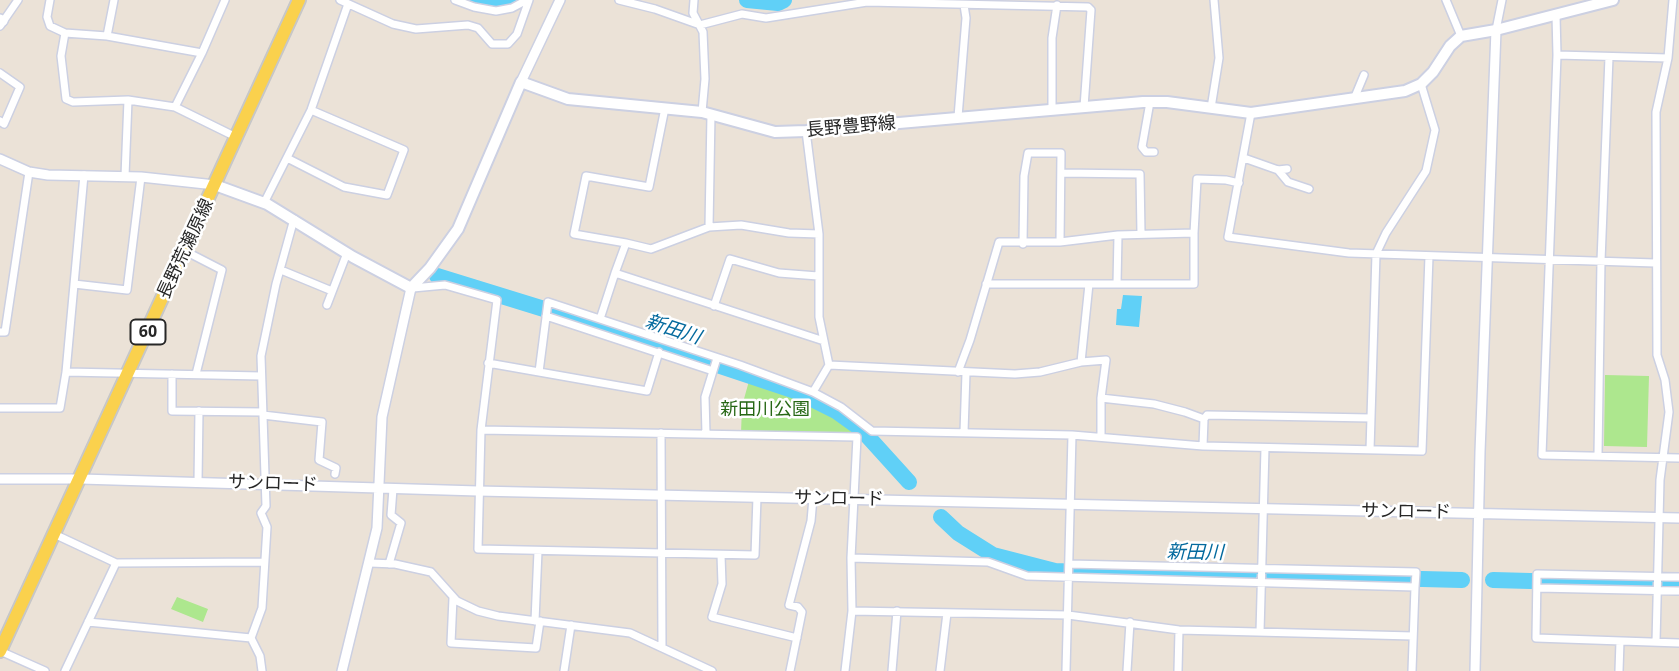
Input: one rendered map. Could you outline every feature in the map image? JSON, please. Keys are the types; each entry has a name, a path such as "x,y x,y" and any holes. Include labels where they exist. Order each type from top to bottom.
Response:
{"main road":[{"name":"長野荒瀬原線","path":"0,651 299,0"},
{"path":"1421,84 1461,36 1556,15 1584,4 1613,0"},
{"name":"長野豊野線","path":"521,82 568,99 706,113 775,132 1150,102 1251,113 1405,91 1421,84"},
{"path":"215,185 264,203 411,288 430,268 458,229 521,82"}],"street":[{"path":"1,22 18,0"},
{"path":"50,0 47,17 50,26 65,33 107,36 202,53"},
{"path":"107,36 114,0"},
{"path":"175,107 225,0"},
{"path":"455,0 496,11 512,8 528,0"},
{"path":"264,203 311,110 344,2 393,24 416,29 468,25 478,28 492,44 508,44 517,34 528,0"},
{"path":"521,82 560,0"},
{"path":"619,0 700,24 742,14 766,18 867,2 1088,7 1091,10 1084,107"},
{"path":"694,0 694,13 703,32 709,227"},
{"path":"1211,108 1219,58 1214,0"},
{"path":"1446,0 1461,36"},
{"path":"1475,671 1496,30 1502,0"},
{"path":"1656,642 1660,480 1669,412 1665,380 1657,355 1656,112 1668,58 1673,0"},
{"path":"958,117 966,18 964,5"},
{"path":"1052,110 1052,38 1057,5"},
{"path":"1556,15 1557,55 1542,455 1679,458"},
{"path":"65,33 61,56 66,99 73,102 128,100 175,107 236,137"},
{"path":"1557,55 1668,58"},
{"path":"1598,455 1601,261 1609,57"},
{"path":"0,73 20,87 4,124 0,121"},
{"path":"1354,99 1364,75"},
{"path":"1370,450 1376,254 1386,233 1426,171 1435,130 1421,84"},
{"path":"125,176 128,100"},
{"path":"1150,102 1142,147 1146,152 1154,152"},
{"path":"665,108 649,187 586,176 574,234 651,248 709,227 741,225 789,233 819,234"},
{"path":"287,158 344,187 387,195 404,150 311,110"},
{"path":"1251,113 1228,237 1349,253 1655,263"},
{"path":"806,131 819,234 819,317 829,365 813,392"},
{"path":"1023,244 1024,176 1028,153 1061,153 1060,242"},
{"path":"1244,158 1278,170 1287,169"},
{"path":"0,159 29,172 48,175 125,176 215,185"},
{"path":"1278,170 1288,182 1309,190"},
{"path":"0,332 5,332 29,172"},
{"path":"1061,173 1140,174 1141,234"},
{"path":"0,408 60,408 66,372 84,175"},
{"path":"74,284 127,290 141,177"},
{"path":"986,285 1194,284 1196,179 1239,183"},
{"path":"262,671 260,656 251,638 262,608 267,527 261,513 266,506 266,483 261,356 294,219"},
{"path":"964,432 962,372 999,242 1023,244 1118,234 1194,233"},
{"path":"1117,284 1118,234"},
{"path":"600,319 626,243"},
{"path":"185,251 222,270 196,374"},
{"path":"327,305 347,253"},
{"path":"546,316 659,352 715,364 813,392 841,407 872,431 1101,436 1203,446 1422,452 1429,256"},
{"path":"714,306 730,259 779,274 818,276"},
{"path":"281,270 332,291"},
{"path":"615,273 824,341"},
{"path":"1081,362 1089,284"},
{"path":"342,671 377,528 382,417 411,288 445,285 497,300 481,430 478,549 755,555 757,497"},
{"path":"539,372 548,302 600,319 715,364"},
{"path":"488,363 647,391 659,352"},
{"path":"829,365 1015,374 1106,360 1101,398 1101,436"},
{"path":"706,434 705,397 715,364"},
{"path":"66,372 261,376"},
{"path":"172,374 172,411 263,413 322,422 319,460 336,468 335,474"},
{"path":"1101,398 1154,404 1204,419"},
{"path":"198,482 199,411"},
{"path":"1203,446 1204,419 1207,415 1371,418"},
{"path":"481,430 857,437 851,558 852,611 845,671"},
{"path":"661,433 662,646"},
{"path":"1066,671 1072,435"},
{"path":"1260,632 1265,448"},
{"name":"サンロード","path":"0,479 266,483 393,489 1679,518"},
{"path":"389,564 400,530 399,520 391,515 393,489"},
{"path":"790,671 802,612 798,607 789,605 811,521 813,498"},
{"path":"54,534 116,563 264,562"},
{"path":"453,597 451,643 536,648 538,551"},
{"path":"721,555 722,584 712,617 797,638"},
{"path":"851,558 988,562 1027,576 1069,570 1262,574 1415,582"},
{"path":"65,671 116,563"},
{"path":"370,563 431,572 453,597 478,611 630,633 712,671"},
{"path":"1069,570 1262,574 1416,572 1412,671"},
{"path":"1679,591 1656,584 1537,574 1536,638 1679,643"},
{"path":"1537,583 1656,584 1679,577"},
{"path":"852,611 1068,615 1179,630 1413,636"},
{"path":"892,671 897,611"},
{"path":"940,671 947,613"},
{"path":"88,622 251,638"},
{"path":"1127,671 1130,622"},
{"path":"564,671 571,625"},
{"path":"1178,671 1179,630"},
{"path":"1619,671 1620,641"},
{"path":"0,651 45,671"}],"green space":[{"path":"1605,375 1649,376 1647,447 1604,446"},
{"name":"新田川公園","path":"749,381 828,412 860,435 741,433 742,406"},
{"path":"177,597 208,609 203,622 171,609"}],"water":[{"path":"1123,295 1142,296 1139,327 1116,325 1117,309 1121,309"}],"waterway":[{"path":"474,0 495,6 511,0"},
{"path":"747,0 778,3 784,0"},
{"name":"新田川","path":"437,276 612,330 798,392 836,411 861,429 909,482"},
{"name":"新田川","path":"941,517 958,533 993,555 1055,571 1462,580"},
{"name":"新田川","path":"1493,580 1679,585"}]}
